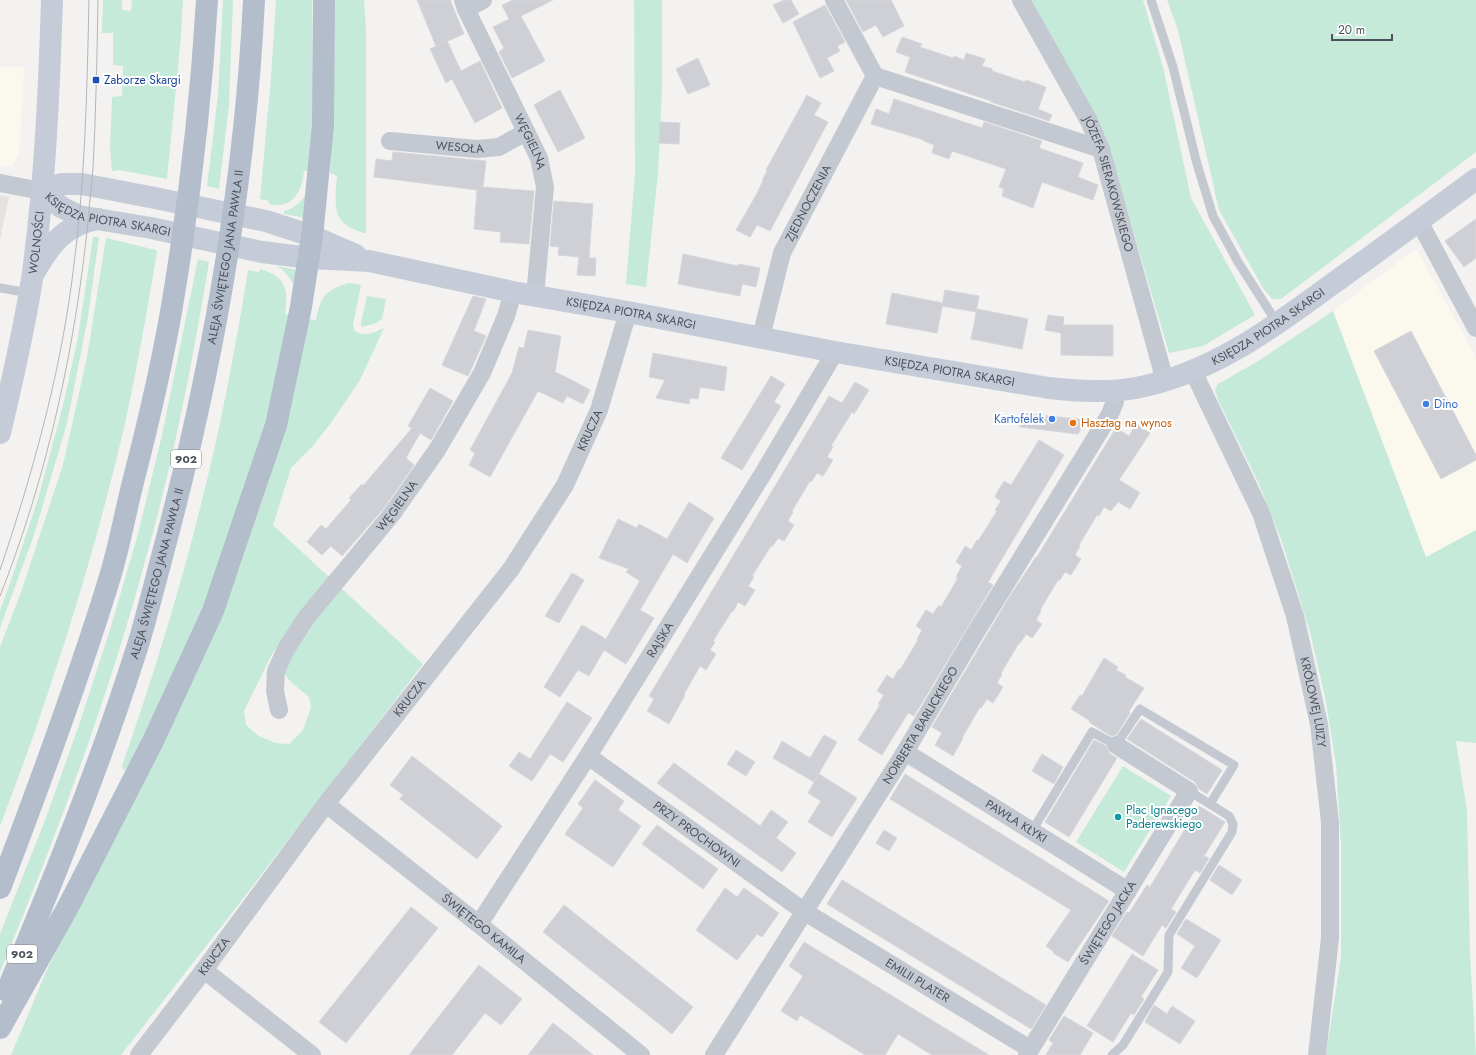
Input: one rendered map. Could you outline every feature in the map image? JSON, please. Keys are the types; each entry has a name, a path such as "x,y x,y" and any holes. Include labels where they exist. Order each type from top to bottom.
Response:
{"main road":[{"path":"0,888 45,772 110,578 145,435 172,309 186,216 199,112 207,0"},
{"name":"ALEJA ŚWIĘTEGO JANA PAWŁA II","path":"0,1008 78,818 107,736 137,647 178,497 219,307 232,223 247,98 254,0"},
{"path":"0,1028 68,907 154,739 213,612 276,425 310,258 323,125 324,0"}],"street":[{"name":"WOLNOŚCI","path":"0,433 3,408 19,353 30,286 42,190 46,139 52,0"},
{"path":"464,5 483,0"},
{"path":"834,0 875,76 1101,149"},
{"name":"JÓZEFA SIERAKOWSKIEGO","path":"1020,0 1089,121 1101,149 1165,381"},
{"name":"WĘGIELNA","path":"464,5 538,158 545,187 535,296"},
{"name":"ZJEDNOCZENIA","path":"761,337 782,253 875,76"},
{"name":"WESOŁA","path":"390,141 477,149 499,147 526,132"},
{"path":"46,139 53,157 65,172 82,184"},
{"name":"KSIĘDZA PIOTRA SKARGI","path":"369,261 312,236 266,221 82,184 62,184 42,190 60,207 79,216 151,228 262,252 310,258 369,261 513,292 628,312 835,352 1049,388 1083,392 1115,391 1137,388 1165,381 1193,371 1231,353 1278,324 1476,179"},
{"path":"0,183 42,190"},
{"path":"30,286 45,254 63,234 79,224 101,219"},
{"path":"1419,221 1476,328"},
{"name":"WĘGIELNA","path":"279,710 275,691 276,671 286,649 306,618 392,514 437,450 482,373 506,316 513,292"},
{"name":"KRUCZA","path":"139,1055 204,970 326,804 511,569 565,485 599,410 628,312"},
{"name":"RAJSKA","path":"479,924 588,756 764,472 835,352"},
{"name":"KRÓLOWEJ LUIZY","path":"1193,371 1261,513 1295,616 1319,724 1330,822 1330,938 1317,1055"},
{"name":"NORBERTA BARLICKIEGO","path":"714,1055 905,752 976,632 1109,416 1115,402 1115,391"},
{"path":"1116,746 1189,791"},
{"name":"PAWŁA KŁYKI","path":"905,752 1128,891"},
{"name":"PRZY PROCHOWNI","path":"588,756 805,912"},
{"name":"ŚWIĘTEGO JACKA","path":"1028,1052 1189,791"},
{"name":"ŚWIĘTEGO KAMILA","path":"326,804 642,1055"},
{"name":"EMILII PLATER","path":"805,912 1028,1052"},
{"path":"204,970 312,1055"}],"lane":[{"path":"1151,0 1173,67 1197,164 1213,216 1238,262 1278,324"},
{"path":"0,288 30,286"},
{"path":"1032,831 1092,732 1116,746 1140,709 1234,764 1210,804"},
{"path":"1112,1055 1123,1046 1168,972 1169,935 1232,832 1233,824 1229,816 1189,791"}],"shaded area":[{"path":"0,67 24,67 19,154 11,167 0,165"},
{"path":"0,195 9,197 0,240"},
{"path":"1416,249 1476,357 1476,530 1426,557 1333,311"}],"green space":[{"path":"103,0 122,0 122,10 131,11 132,0 183,0 181,36 167,179 119,170 112,171 110,147 112,97 122,96 123,66 113,65 113,33 102,33"},
{"path":"223,0 233,0 229,105 219,189 207,186 218,95"},
{"path":"276,0 312,0 313,118 310,171 304,171 301,186 295,197 284,204 277,205 269,204 269,201 260,199"},
{"path":"334,0 364,0 366,29 366,233 348,226 338,216 336,205 337,176 330,173"},
{"path":"634,0 662,0 662,90 658,173 646,287 626,284 635,173"},
{"path":"1031,0 1143,0 1163,67 1191,198 1255,315 1203,346 1169,353 1105,135"},
{"path":"1167,0 1476,0 1476,152 1281,299 1272,299 1263,288 1219,210 1178,30"},
{"path":"308,191 305,218 284,214 284,211 298,204"},
{"path":"93,237 99,237 88,317 67,423 35,532 0,628 0,610 39,496 64,401 78,337"},
{"path":"106,238 156,250 157,252 142,340 112,479 84,579 53,679 0,826 0,647 21,592 63,465 87,357"},
{"path":"198,259 209,262 189,372 157,518 132,607 99,713 62,817 0,972 0,934 47,815 79,725 109,633 138,534 162,435"},
{"path":"277,266 297,270 294,285 287,274"},
{"path":"260,269 275,276 284,285 286,291 285,314 290,315 271,403 251,476 206,600 160,702 127,769 123,770 122,766 162,644 197,520 226,396 248,270 259,272"},
{"path":"349,283 361,285 353,325 355,331 366,334 373,333 384,328 360,380 331,423 311,448 291,468 273,525 329,577 272,654 244,711 246,725 259,736 276,743 289,744 303,730 311,707 309,697 289,680 285,674 285,666 306,629 340,587 423,664 121,1055 11,1055 46,972 239,569 268,483 308,319 316,320 322,300 329,291"},
{"path":"367,296 386,299 382,319 374,324 361,327 361,322"},
{"path":"1333,311 1426,557 1476,530 1476,743 1456,741 1467,811 1470,955 1476,1055 1326,1055 1341,957 1341,846 1336,764 1325,697 1310,632 1282,542 1259,484 1218,400 1215,390 1218,384 1258,361"},
{"name":"Plac Ignacego Paderewskiego","path":"1123,766 1171,796 1124,872 1076,842"}],"building":[{"path":"417,0 450,0 464,34 436,46"},
{"path":"513,0 553,0 521,16 545,61 512,78 499,52 504,48 493,27 509,19 502,5"},
{"path":"784,0 791,0 799,14 783,23 773,5"},
{"path":"846,0 891,0 904,26 883,37 876,25 863,32"},
{"path":"825,5 845,42 837,46 840,51 827,58 834,71 820,78 793,22"},
{"path":"902,37 922,44 920,47 953,58 954,56 964,60 966,53 985,59 982,66 992,69 992,71 1046,87 1038,109 1052,115 1049,121 905,72 910,57 896,52"},
{"path":"447,41 461,71 480,61 502,108 475,123 452,79 446,83 430,49"},
{"path":"698,58 710,85 688,94 676,69"},
{"path":"560,90 585,138 558,152 534,105"},
{"path":"807,95 821,103 814,115 828,122 770,231 757,225 750,237 736,230 755,197 763,181 767,171 766,170"},
{"path":"894,99 982,128 984,122 1042,141 1039,148 1083,163 1078,177 1098,185 1093,200 1042,182 1033,208 1002,196 1004,189 999,187 1006,169 952,151 949,159 932,153 934,145 924,140 871,124 876,109 889,114"},
{"path":"660,122 680,123 679,144 659,143"},
{"path":"393,152 486,161 483,187 534,191 529,244 500,242 501,232 474,229 477,190 374,177 376,159 392,161"},
{"path":"554,201 593,204 589,258 596,258 595,276 577,275 579,257 558,255 559,247 550,246"},
{"path":"1476,219 1476,258 1464,267 1445,241"},
{"path":"683,254 738,266 738,264 760,268 756,287 742,284 740,296 678,284"},
{"path":"945,290 979,296 976,312 942,306"},
{"path":"892,293 943,303 937,333 886,324"},
{"path":"473,296 486,299 474,331 486,336 468,376 442,365"},
{"path":"977,309 1028,319 1022,349 971,339"},
{"path":"1048,315 1064,317 1063,325 1113,325 1113,356 1061,355 1061,333 1045,330"},
{"path":"528,330 561,336 555,372 590,390 583,404 567,396 563,403 538,391 490,477 469,465 475,453 470,450 512,373 519,347 524,348"},
{"path":"1411,331 1476,455 1476,460 1441,479 1374,351"},
{"path":"653,353 727,367 724,391 700,387 698,399 690,398 689,404 656,398 665,380 649,377"},
{"path":"771,376 785,384 774,402 781,406 742,470 721,458"},
{"path":"855,382 869,390 854,414 852,412 831,446 833,447 827,457 833,460 823,476 817,473 811,482 810,481 792,511 793,512 788,521 794,525 784,541 778,538 772,547 771,546 752,576 754,577 748,586 755,590 745,606 738,602 733,612 732,611 713,641 715,642 710,650 716,654 706,670 700,666 669,724 647,711 654,699 649,696 829,396 842,403"},
{"path":"430,388 453,401 431,440 420,433 406,458 414,465 384,508 342,556 331,546 322,555 307,542 321,525 326,529 351,500 349,498 362,484 363,486 412,428 408,426"},
{"path":"1021,413 1086,420 1078,434 1020,427"},
{"path":"1136,424 1150,433 1119,480 1139,492 1139,494 1130,509 1118,502 1111,511 1104,507 1099,516 1097,515 1079,545 1080,546 1075,555 1081,559 1071,575 1065,572 1059,581 1058,580 1040,610 1041,611 1036,620 1042,624 1032,638 1026,634 1019,643 1001,673 1002,674 997,683 1003,687 993,703 987,699 981,708 980,707 953,756 935,745 942,733 932,727 1010,596 1037,557 1116,428 1129,436"},
{"path":"1039,440 1064,455 988,582 993,585 914,716 908,713 882,755 858,740 880,705 878,704 884,695 877,691 887,675 893,679 899,669 900,670 918,640 917,639 922,630 916,626 926,610 933,614 939,605 941,607 958,578 956,577 962,566 956,562 965,546 971,550 977,540 978,541 997,511 995,510 1001,501 995,497 999,489 1004,481 1011,485"},
{"path":"689,502 714,518 687,563 673,554 640,610 654,618 626,664 604,650 589,676 578,670 560,697 544,687 582,625 606,639 640,581 626,572 629,569 599,558 618,519 637,528 639,524 667,539"},
{"path":"572,573 584,580 559,623 545,616"},
{"path":"1104,658 1118,667 1116,670 1126,675 1125,677 1144,688 1116,735 1111,736 1071,709 1080,695 1082,696"},
{"path":"567,702 592,718 563,762 550,754 532,781 509,766 519,752 530,759"},
{"path":"1141,719 1222,770 1207,794 1199,789 1195,782 1127,739"},
{"path":"824,735 837,742 814,782 773,758 782,741 810,758"},
{"path":"1094,740 1106,746 1110,754 1117,758 1069,837 1045,822"},
{"path":"736,750 755,762 746,776 727,764"},
{"path":"1042,754 1063,767 1054,784 1032,771"},
{"path":"412,756 502,826 477,859 400,799 403,795 390,785"},
{"path":"674,763 760,826 771,810 788,822 776,838 796,853 782,872 657,783"},
{"path":"819,774 857,798 832,837 808,822 821,801 808,793"},
{"path":"905,774 1109,901 1068,962 1053,953 1054,952 1046,946 1071,910 890,799"},
{"path":"595,780 624,801 618,810 641,826 613,867 565,834 583,808 578,804"},
{"path":"1199,806 1225,822 1204,856 1209,858 1200,873 1195,870 1171,909 1176,912 1166,928 1162,925 1143,956 1112,936 1127,912 1129,913 1147,885 1150,887"},
{"path":"657,825 718,869 703,889 642,844"},
{"path":"884,830 897,838 889,851 876,843"},
{"path":"1219,865 1242,880 1232,895 1210,880"},
{"path":"842,880 1046,1005 1031,1029 827,904"},
{"path":"725,888 737,897 744,888 779,913 762,937 757,934 737,960 696,930"},
{"path":"564,905 693,1007 672,1034 543,932"},
{"path":"411,907 438,928 346,1043 319,1022"},
{"path":"1186,919 1221,940 1197,978 1181,968 1195,946 1177,934"},
{"path":"804,942 989,1055 932,1055 898,1034 885,1055 865,1055 800,1015 797,1021 781,1011 803,976 789,966"},
{"path":"1132,954 1158,970 1141,997 1144,999 1134,1015 1131,1013 1113,1042 1087,1026"},
{"path":"479,965 522,999 501,1025 485,1013 452,1055 409,1055"},
{"path":"1154,1005 1167,1014 1172,1006 1195,1021 1180,1044 1145,1022"},
{"path":"1064,1016 1093,1033 1080,1055 1046,1055 1053,1043 1049,1040"},
{"path":"553,1023 572,1038 593,1055 528,1055"}],"tram line":[{"path":"0,570 23,499 52,390 60,354 72,280 83,175 89,0"},
{"path":"0,596 17,551 45,459 67,365 75,317 93,175 98,0"}],"place":[{"name":"Zaborze Skargi","path":"96,80"},
{"name":"Dino","path":"1426,404"},
{"name":"Kartofelek","path":"1052,419"},
{"name":"Hasztag na wynos","path":"1073,423"},
{"name":"Plac Ignacego Paderewskiego","path":"1118,817"}]}
